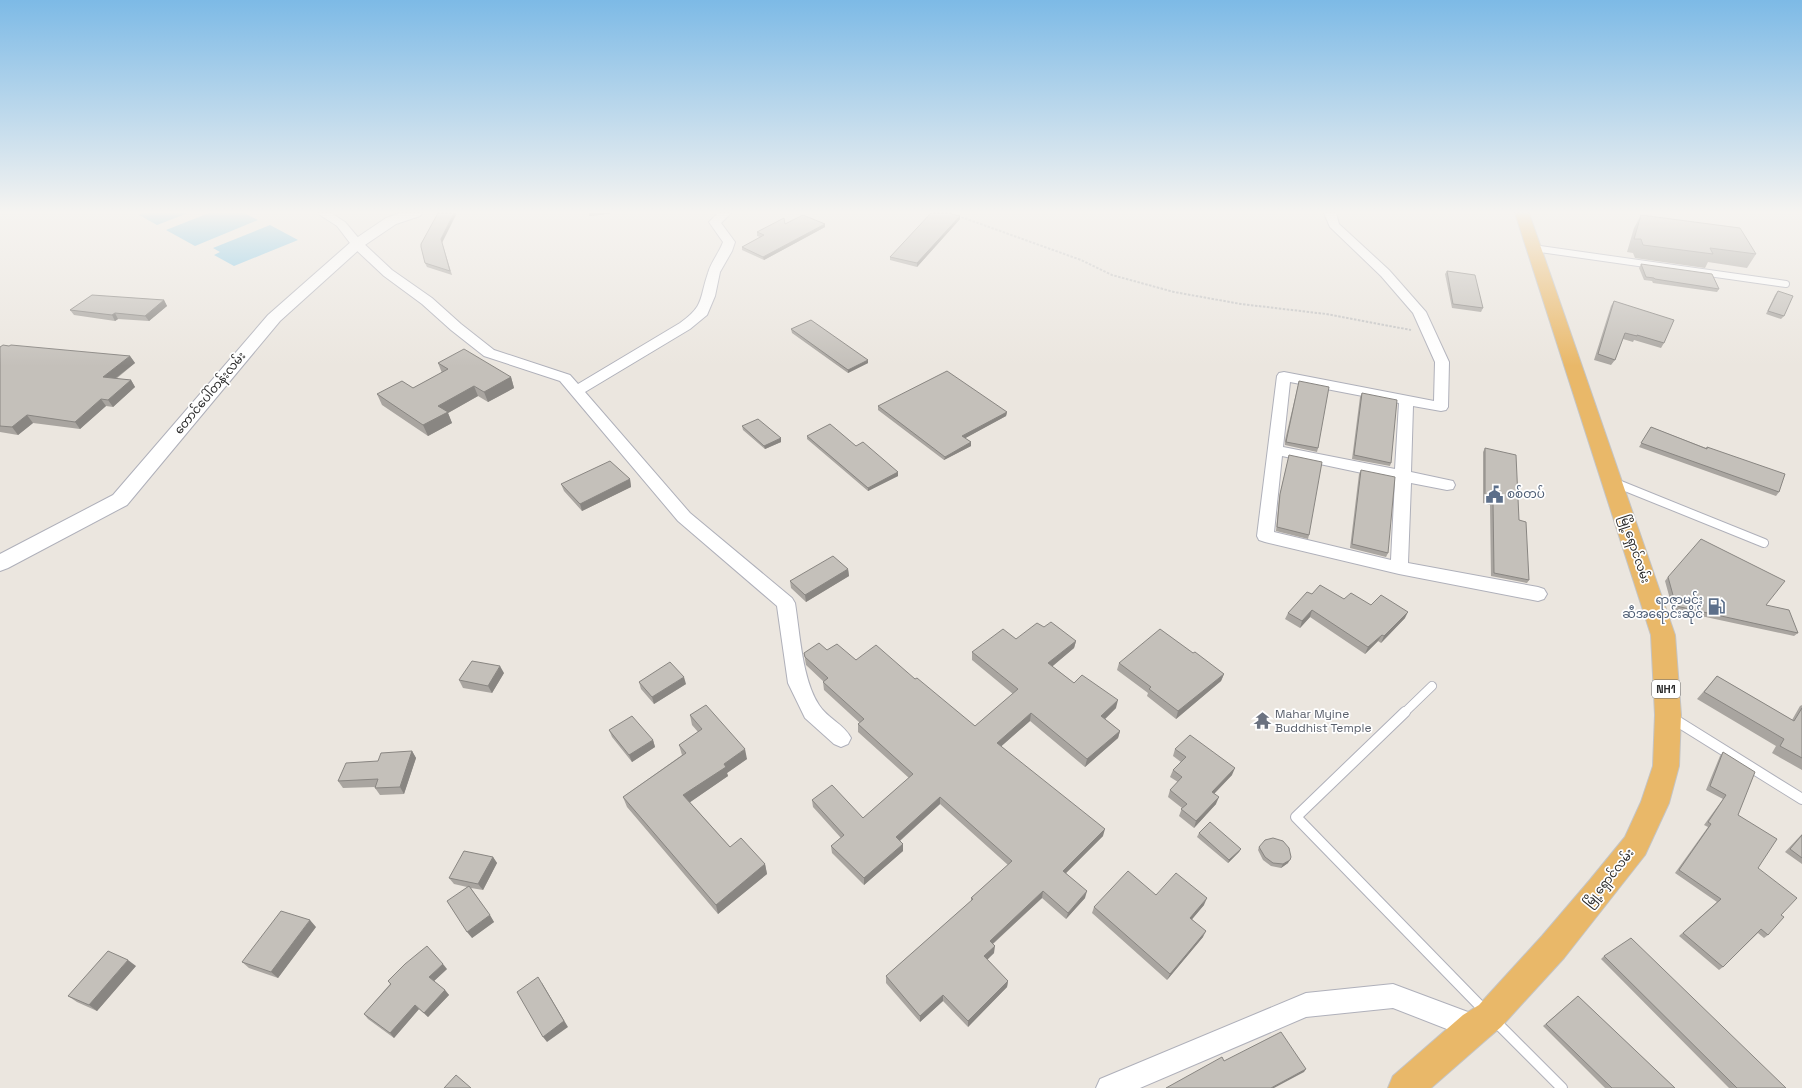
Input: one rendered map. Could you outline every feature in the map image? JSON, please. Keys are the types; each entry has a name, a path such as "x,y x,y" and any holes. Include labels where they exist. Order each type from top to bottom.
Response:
{"highway":[{"name":"မြို့ရှောင်လမ်း","path":"1418,1084 1482,1022 1553,947 1635,846 1655,802 1666,766 1668,715 1663,635 1613,482 1538,264"}],"street":[{"name":"တောင်ပေါ်တန်းလမ်း","path":"0,563 120,500 274,318 335,264"},
{"path":"378,264 388,273 427,301 456,328 489,353 565,378 684,517 786,603 798,683 812,712 841,738"},
{"path":"576,391 685,326 700,315 709,296 714,272 719,264"},
{"path":"1376,264 1386,273 1419,312 1442,362 1441,407 1284,376 1264,536 1399,568 1538,594"},
{"path":"1399,568 1406,400"},
{"path":"1275,450 1447,485"},
{"path":"1109,1088 1306,1005 1393,996 1482,1022"}],"lane":[{"path":"1644,264 1786,284"},
{"path":"1613,482 1764,543"},
{"path":"1432,686 1296,817 1482,1022 1562,1088"},
{"path":"1668,715 1802,800"}],"path":[{"path":"1089,264 1112,275 1174,292 1241,304 1326,314 1429,334"}],"water":[{"path":"230,264 239,264 234,266"}],"building":[{"path":"427,264 448,264 450,271"},
{"path":"1641,264 1712,274 1719,289 1646,277"},
{"path":"1447,271 1475,275 1483,308 1453,304"},
{"path":"1778,291 1793,296 1784,316 1768,311"},
{"path":"92,295 164,300 145,316 115,313 112,315 70,310"},
{"path":"1614,301 1674,320 1664,343 1625,333 1615,360 1598,354"},
{"path":"811,320 868,360 848,370 791,329"},
{"path":"3,345 130,356 103,377 131,380 108,400 101,399 75,422 27,415 12,427 0,426 0,347"},
{"path":"464,349 511,377 484,392 474,386 438,406 448,412 423,425 377,394 402,381 413,388 448,369 438,363"},
{"path":"947,371 1007,412 962,436 971,442 945,457 878,406"},
{"path":"1299,381 1329,387 1318,448 1286,442"},
{"path":"1362,393 1397,400 1391,463 1354,455"},
{"path":"758,419 781,438 764,446 742,426"},
{"path":"830,424 856,446 863,442 898,472 868,488 807,436"},
{"path":"1651,427 1707,449 1707,447 1785,474 1779,492 1641,443"},
{"path":"1485,448 1516,455 1519,520 1526,522 1529,580 1494,573 1493,501 1485,499"},
{"path":"1289,455 1322,462 1309,535 1277,527 1280,494"},
{"path":"610,461 630,479 580,504 561,484"},
{"path":"1361,470 1395,477 1388,553 1352,544"},
{"path":"1701,539 1785,581 1766,605 1789,610 1798,633 1676,606 1668,577"},
{"path":"833,556 848,569 805,595 790,581"},
{"path":"1320,585 1344,599 1351,593 1371,605 1381,595 1408,612 1384,636 1382,635 1368,647 1312,610 1302,621 1288,613 1307,592 1312,594"},
{"path":"1051,622 1076,641 1048,663 1074,683 1082,675 1118,700 1101,716 1120,731 1087,759 1031,713 997,743 1105,829 1063,871 1087,891 1068,913 1043,891 990,941 995,946 984,956 1008,981 968,1021 943,995 920,1016 886,976 973,899 971,898 1012,861 940,797 896,837 903,844 864,878 831,846 844,835 812,800 832,785 863,818 913,774 858,724 864,719 823,682 828,678 805,657 804,653 819,643 827,650 837,644 856,660 876,645 915,679 917,678 975,726 1018,689 972,652 1003,629 1016,639 1037,623 1044,627"},
{"path":"1160,629 1193,653 1195,652 1224,674 1178,711 1149,689 1151,687 1119,663"},
{"path":"472,661 500,666 488,686 459,680"},
{"path":"670,662 684,677 652,697 639,682"},
{"path":"1717,676 1794,721 1802,708 1802,758 1780,746 1784,739 1704,692"},
{"path":"706,705 745,749 724,764 726,767 683,795 730,847 741,838 765,864 716,905 623,797 686,753 679,745 702,729 690,715"},
{"path":"632,716 653,740 629,755 609,730"},
{"path":"1190,735 1235,768 1212,792 1219,797 1196,821 1181,809 1187,804 1170,790 1182,777 1173,770 1186,757 1175,749"},
{"path":"412,751 400,787 375,788 378,779 338,781 346,763 378,761 381,753"},
{"path":"1723,752 1755,772 1738,815 1777,839 1758,868 1797,898 1781,915 1784,917 1768,935 1761,929 1723,967 1683,933 1721,899 1679,870 1711,824 1708,822 1726,795 1710,786"},
{"path":"1210,822 1241,849 1229,860 1199,833"},
{"path":"1802,835 1802,858 1790,849"},
{"path":"1273,838 1283,841 1289,848 1291,857 1290,860 1283,864 1273,863 1265,857 1259,847 1265,840"},
{"path":"464,851 493,857 478,884 449,878"},
{"path":"1128,871 1156,895 1176,873 1207,898 1190,918 1206,931 1170,974 1094,907"},
{"path":"469,886 490,915 467,932 447,901"},
{"path":"281,911 310,920 271,972 242,962"},
{"path":"1631,938 1786,1088 1737,1088 1604,956"},
{"path":"427,946 443,964 429,977 445,990 424,1013 415,1005 390,1033 364,1014 391,984 388,981 405,964"},
{"path":"108,951 128,960 89,1005 68,996"},
{"path":"538,977 564,1021 543,1037 517,992"},
{"path":"1578,996 1675,1088 1612,1088 1546,1024"},
{"path":"1281,1032 1306,1069 1271,1088 1166,1088 1222,1057 1224,1061"},
{"path":"456,1075 471,1088 444,1088"}],"place":[{"name":"စစ်တပ်","path":"1494,494"},
{"name":"ရာဇာမင်း ဆီအရောင်းဆိုင်","path":"1716,607"},
{"name":"Mahar Myine Buddhist Temple","path":"1262,721"}]}
